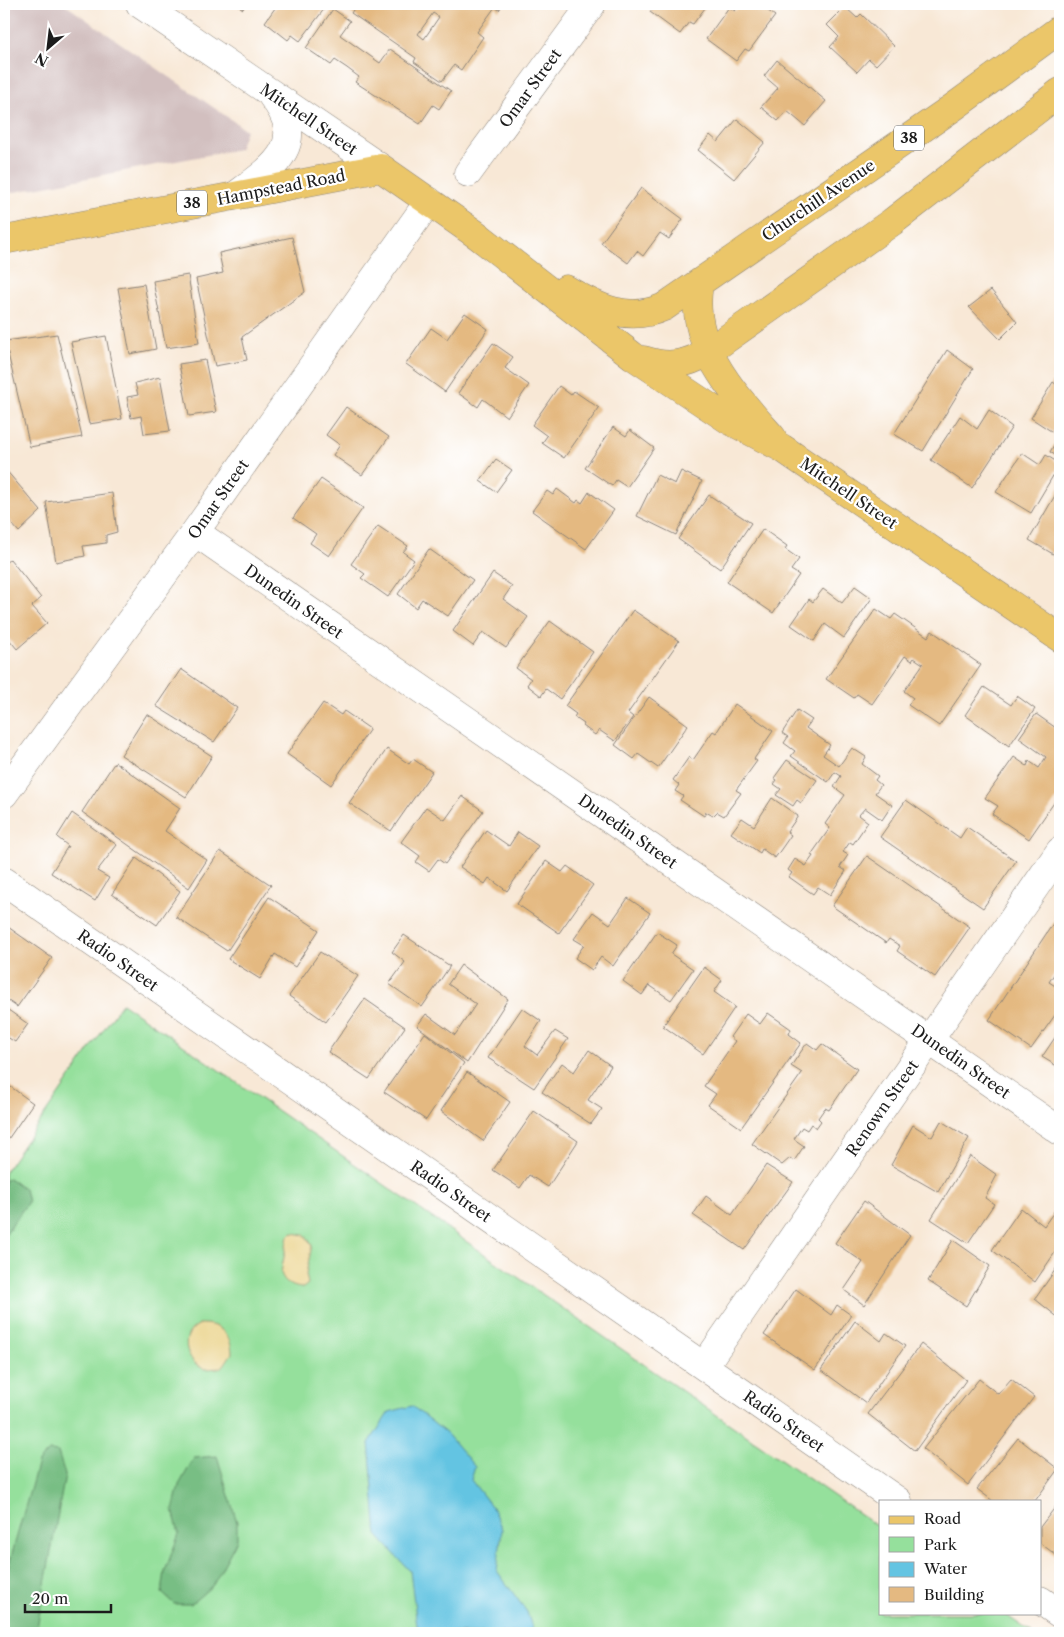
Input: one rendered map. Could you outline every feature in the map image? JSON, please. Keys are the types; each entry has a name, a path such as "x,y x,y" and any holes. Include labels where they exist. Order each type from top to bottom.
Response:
{"main road":[{"name":"Churchill Avenue","path":"699,284 755,243 955,106 1060,29"},
{"name":"38","path":"708,352 892,222 1060,92"},
{"name":"Mitchell Street","path":"381,168 477,235 633,356 729,420 782,448 1060,638"},
{"name":"Hampstead Road","path":"4,240 381,168"},
{"name":"Mitchell Street","path":"477,235 590,302 619,313 639,314 658,310 699,284"},
{"path":"699,284 698,324 708,352 741,400 782,448"},
{"name":"Mitchell Street","path":"633,356 649,362 672,366 685,363 708,352"}],"street":[{"name":"Mitchell Street","path":"140,4 381,168"},
{"name":"Omar Street","path":"468,173 592,4"},
{"path":"236,195 279,160 289,143 288,127 282,111 267,91"},
{"name":"Omar Street","path":"4,794 195,532 429,201"},
{"name":"Dunedin Street","path":"195,532 1060,1131"},
{"name":"Renown Street","path":"704,1366 1060,851"},
{"name":"Radio Street","path":"4,882 897,1500"},
{"path":"1042,1601 1060,1614"}],"shaded area":[{"path":"4,4 64,4 246,130 239,149 4,194"}],"green space":[{"path":"122,1003 879,1527 879,1614 1004,1614 1032,1633 4,1633 4,1173"},
{"path":"9,1178 25,1189 28,1202 4,1236 4,1181"},
{"path":"49,1451 58,1452 65,1475 36,1633 4,1633 4,1582 38,1462"},
{"path":"217,1456 237,1522 237,1540 213,1585 191,1604 174,1604 162,1593 165,1571 179,1534 173,1510 179,1485 194,1458"}],"sand":[{"path":"293,1233 305,1235 312,1245 306,1274 308,1284 303,1288 296,1287 284,1280 281,1273 288,1236"},
{"path":"200,1324 213,1325 223,1331 229,1340 232,1353 222,1368 204,1369 192,1360 189,1354 187,1341 189,1334 193,1328"}],"water":[{"path":"412,1406 447,1434 475,1467 471,1480 492,1507 502,1529 497,1571 527,1612 534,1633 418,1633 410,1571 377,1535 369,1443 389,1412"}],"building":[{"path":"236,4 246,4 243,9"},
{"path":"278,4 328,4 300,41 292,35 288,40 265,22"},
{"path":"357,4 503,4 499,10 495,7 477,32 483,37 461,70 454,65 442,81 414,62 416,58 351,13","holes":["433,13 439,17 424,39 418,34"]},
{"path":"656,4 708,4 693,24 689,22 680,34 650,12"},
{"path":"740,4 759,4 775,16 749,51 745,49 736,61 706,39 729,7 735,11"},
{"path":"845,7 857,18 861,14 894,46 876,65 869,59 857,72 830,47 839,37 827,25"},
{"path":"333,9 350,21 340,35 380,63 390,49 451,91 439,109 433,105 420,124 355,82 359,77 335,60 331,65 306,48"},
{"path":"777,60 826,101 805,126 787,111 778,121 761,107 778,88 764,76"},
{"path":"737,119 765,142 734,179 698,150 710,135 718,142"},
{"path":"641,188 683,219 669,239 660,233 643,256 637,251 628,263 601,243"},
{"path":"292,237 305,292 242,337 247,360 215,366 196,279 223,273 219,253"},
{"path":"188,275 199,343 166,348 153,281"},
{"path":"144,284 156,349 130,354 118,288"},
{"path":"991,290 1017,322 1000,339 969,307"},
{"path":"465,313 488,329 445,392 406,364 431,328 447,339"},
{"path":"57,334 82,437 30,447 5,341"},
{"path":"106,336 122,419 89,424 71,342"},
{"path":"493,343 513,357 505,368 529,385 507,417 483,399 478,407 458,393"},
{"path":"947,350 973,369 923,451 894,434"},
{"path":"205,360 216,412 189,416 179,364"},
{"path":"160,377 170,431 144,434 141,416 131,418 127,397 138,395 135,383"},
{"path":"1053,382 1060,387 1060,422 1054,433 1031,418"},
{"path":"559,386 571,395 574,391 599,408 564,458 542,443 547,436 532,425"},
{"path":"346,407 389,437 362,475 333,455 340,445 326,435"},
{"path":"989,410 1012,427 972,488 931,460 960,416 977,429"},
{"path":"613,427 626,436 630,430 654,448 627,487 616,480 612,486 585,468"},
{"path":"1060,434 1060,458 1050,452"},
{"path":"1022,453 1040,465 1046,455 1060,464 1031,513 996,492"},
{"path":"496,459 512,470 496,492 480,481"},
{"path":"5,469 41,511 19,532 4,515"},
{"path":"681,471 702,481 676,535 637,516 657,475 675,484"},
{"path":"321,479 363,508 329,556 310,543 316,534 293,518"},
{"path":"1060,487 1060,558 1029,540"},
{"path":"557,489 576,503 578,500 582,503 589,492 614,510 586,549 532,511 547,491 553,495"},
{"path":"112,493 117,532 106,535 106,543 83,546 85,556 56,562 46,502"},
{"path":"709,495 751,523 720,569 678,539"},
{"path":"378,526 408,546 403,552 414,560 388,597 361,578 365,574 351,564"},
{"path":"763,529 787,546 785,549 799,559 791,570 799,575 773,613 727,582"},
{"path":"429,549 473,580 448,616 422,599 416,608 398,594"},
{"path":"10,559 41,598 32,606 47,623 17,649 4,633 4,564"},
{"path":"493,573 512,586 503,599 528,617 506,648 483,632 473,646 453,631"},
{"path":"855,586 872,598 844,638 825,624 814,641 791,625 809,599 813,602 823,589 842,603"},
{"path":"876,609 891,619 895,614 928,637 932,631 981,665 939,726 908,705 913,698 904,691 923,664 914,658 912,661 905,656 872,704 857,694 854,698 826,679"},
{"path":"633,610 679,641 628,713 633,717 615,741 599,730 595,735 574,717 576,714 565,706"},
{"path":"550,621 593,652 560,699 546,689 541,696 527,685 531,679 516,668"},
{"path":"181,669 237,708 214,742 156,706"},
{"path":"984,687 1011,705 1017,696 1035,709 1009,746 965,715"},
{"path":"649,697 688,725 658,768 638,754 634,759 615,745"},
{"path":"323,703 341,715 344,711 370,729 331,785 287,754"},
{"path":"735,704 773,731 754,759 757,761 736,790 741,793 724,816 717,812 713,816 706,812 704,816 680,800 683,796 675,791 679,785 673,780 689,757 693,760 713,731 716,733"},
{"path":"797,710 812,720 806,728 830,745 823,755 839,766 852,748 866,757 862,764 878,776 875,780 881,785 875,793 892,805 882,820 865,808 859,815 868,822 853,844 850,842 843,852 848,855 840,867 846,871 830,895 818,887 813,894 789,877 792,873 788,870 795,859 806,866 813,856 811,855 830,828 825,824 845,795 834,787 841,776 835,772 828,782 791,756 795,751 784,743 788,737 782,733"},
{"path":"147,714 212,756 186,797 121,755"},
{"path":"1036,714 1056,728 1060,722 1060,794 1029,839 992,814 998,806 985,798 1014,757 1027,766 1029,761 1039,768 1046,757 1019,738"},
{"path":"387,749 409,764 413,759 432,772 391,831 349,803"},
{"path":"787,760 817,780 801,803 797,800 793,806 776,795 781,789 774,784 777,780 774,778"},
{"path":"115,762 180,808 165,831 207,860 189,888 82,812"},
{"path":"462,796 483,811 445,864 438,859 429,871 416,862 420,856 401,842 426,807 445,820"},
{"path":"772,798 798,816 787,832 791,835 775,858 762,849 760,853 731,833 742,818 754,826"},
{"path":"906,800 960,838 967,827 1016,861 983,908 880,837"},
{"path":"72,813 117,845 97,871 109,878 95,901 51,873 68,846 57,837"},
{"path":"486,830 509,846 518,832 538,846 507,891 489,878 485,884 460,867"},
{"path":"220,851 271,885 227,951 176,917"},
{"path":"867,856 970,927 935,977 897,951 900,946 889,939 886,943 832,906"},
{"path":"136,858 180,891 157,925 112,894"},
{"path":"546,861 562,872 567,866 593,885 559,933 517,904"},
{"path":"269,897 319,930 295,967 275,954 260,979 228,959"},
{"path":"628,898 650,913 613,966 601,957 592,970 575,958 584,945 574,939 593,912 610,924"},
{"path":"1060,913 1060,965 1049,982 1060,989 1060,1008 1031,1049 989,1020"},
{"path":"8,927 52,958 17,1007 4,998 4,934"},
{"path":"657,932 677,945 671,954 693,969 671,1000 649,985 642,995 623,981"},
{"path":"404,935 450,966 422,1007 389,984 405,962 392,952"},
{"path":"320,952 358,976 326,1022 289,996"},
{"path":"461,965 508,999 467,1063 417,1026 426,1014 455,1035 476,1004 448,984"},
{"path":"704,967 722,980 714,992 735,1007 703,1054 663,1026"},
{"path":"365,999 405,1027 369,1079 328,1052"},
{"path":"4,1007 28,1024 15,1042 4,1035"},
{"path":"522,1008 541,1021 525,1046 537,1055 555,1031 568,1039 534,1088 488,1058"},
{"path":"768,1013 791,1029 789,1034 801,1043 741,1128 708,1105 716,1094 704,1086 735,1041 730,1037 746,1014 760,1024"},
{"path":"1060,1030 1060,1068 1042,1057"},
{"path":"425,1033 464,1063 426,1120 384,1092"},
{"path":"807,1043 817,1050 822,1044 857,1069 829,1110 825,1108 818,1118 821,1121 816,1128 811,1124 807,1130 802,1127 794,1139 804,1146 794,1161 790,1158 782,1165 752,1144 802,1073 791,1066"},
{"path":"589,1050 611,1066 588,1100 602,1109 591,1124 542,1092 562,1063 574,1072"},
{"path":"467,1072 510,1102 483,1141 441,1111"},
{"path":"4,1082 33,1103 4,1145"},
{"path":"534,1111 578,1141 548,1187 529,1175 520,1188 493,1170"},
{"path":"941,1121 969,1138 938,1192 891,1165 913,1125 932,1137"},
{"path":"970,1156 997,1175 985,1198 994,1204 968,1243 931,1219"},
{"path":"766,1165 793,1182 744,1250 693,1215 706,1196 732,1215"},
{"path":"864,1201 910,1235 864,1305 844,1290 863,1262 835,1243"},
{"path":"1058,1206 1060,1208 1060,1245 1035,1282 992,1250 1021,1208 1044,1226"},
{"path":"953,1240 990,1266 966,1306 928,1281"},
{"path":"1060,1263 1060,1319 1035,1299"},
{"path":"796,1289 831,1315 837,1305 851,1315 815,1370 764,1335"},
{"path":"855,1321 881,1341 886,1333 905,1346 866,1403 821,1370"},
{"path":"921,1344 966,1380 915,1451 868,1414"},
{"path":"979,1379 998,1394 1011,1379 1034,1397 968,1485 923,1449"},
{"path":"1018,1438 1058,1469 1036,1500 992,1500 977,1489"},
{"path":"1060,1501 1060,1558 1042,1544 1042,1524"}]}
